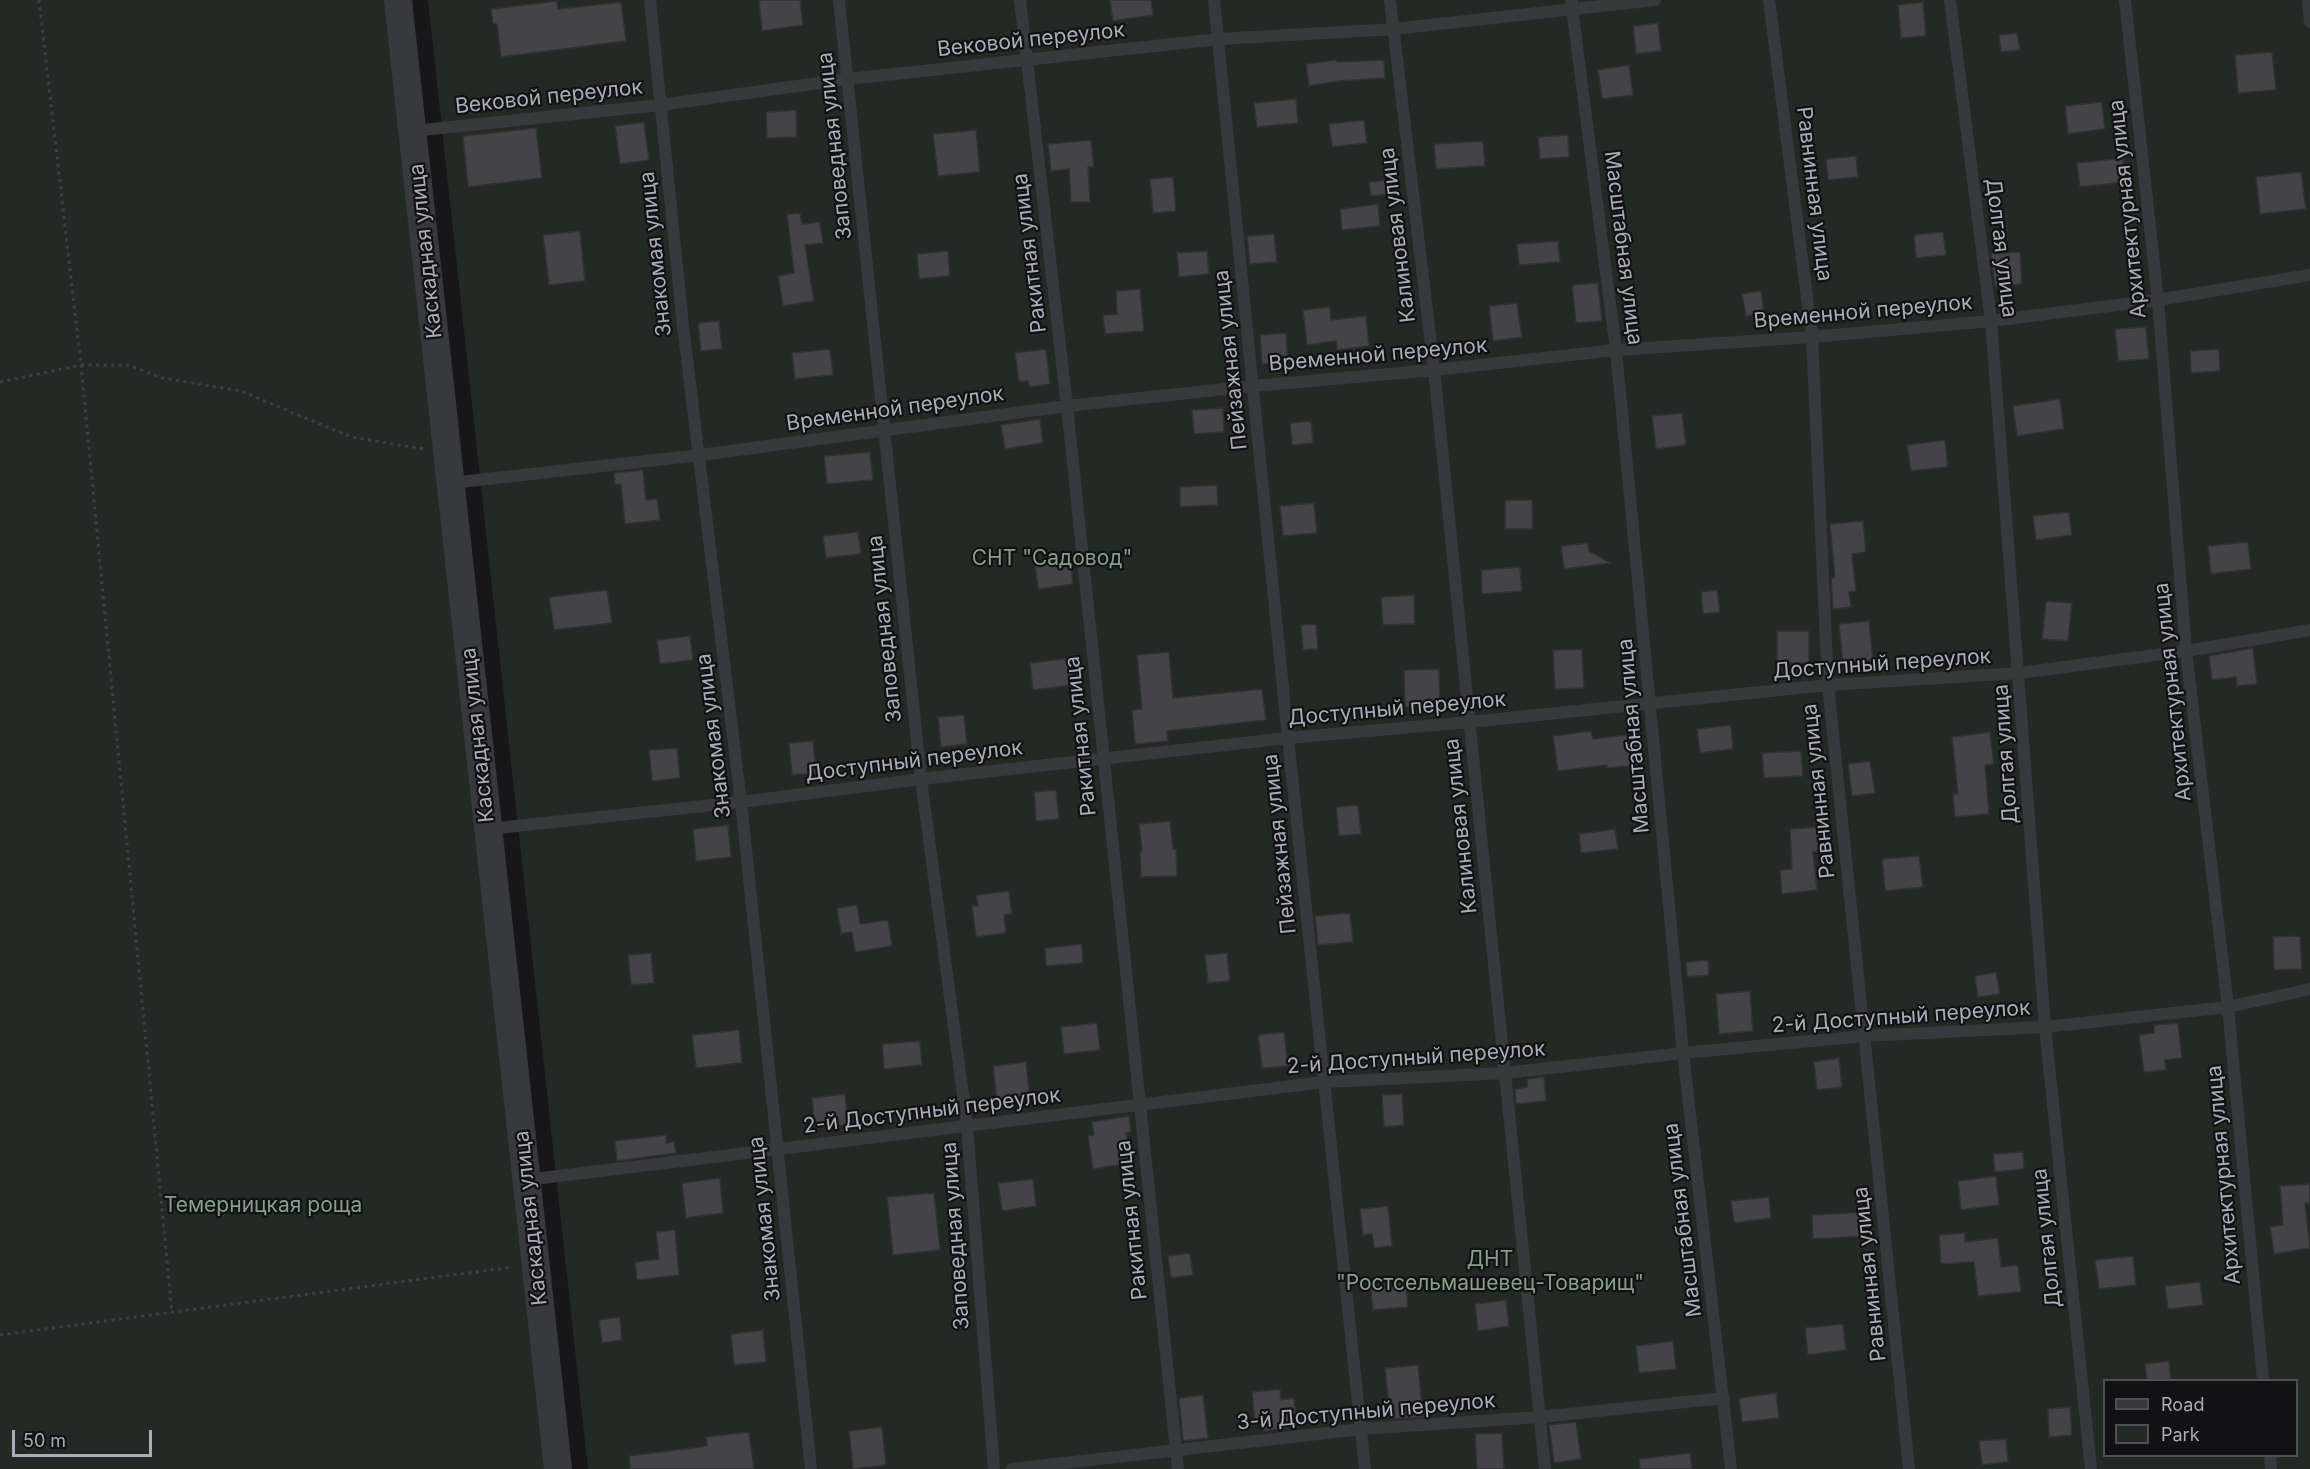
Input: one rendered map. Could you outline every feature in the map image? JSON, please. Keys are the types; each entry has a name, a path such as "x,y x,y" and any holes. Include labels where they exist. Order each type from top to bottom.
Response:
{"street":[{"name":"Каскадная улица","path":"398,0 558,1469"}],"lane":[{"name":"Знакомая улица","path":"650,0 683,326 741,802 811,1469"},
{"name":"Заповедная улица","path":"839,0 921,779 967,1125 994,1469"},
{"name":"Ракитная улица","path":"1020,0 1067,406 1178,1469"},
{"name":"Пейзажная улица","path":"1214,0 1288,738 1365,1469"},
{"name":"Калиновая улица","path":"1390,0 1434,370 1545,1469"},
{"name":"Вековой переулок","path":"413,131 660,105 848,79 1219,39 1394,28 1571,4 1655,0"},
{"name":"Равнинная улица","path":"1769,0 1812,337 1828,685 1910,1469"},
{"name":"Долгая улица","path":"1950,0 1991,321 2045,1027 2091,1469"},
{"name":"Архитектурная улица","path":"2124,0 2158,300 2186,651 2228,1007 2263,1379"},
{"path":"2308,0 2310,22"},
{"name":"Масштабная улица","path":"1571,4 1616,350 1683,1053 1731,1469"},
{"name":"Временной переулок","path":"451,483 700,454 1067,406 1253,386 1434,370 1616,350 1812,337 1991,321 2158,300 2310,275"},
{"name":"Доступный переулок","path":"488,829 1288,738 1470,722 1828,685 2019,673 2186,651 2310,630"},
{"name":"2-й Доступный переулок","path":"526,1180 1325,1082 1506,1073 1864,1036 2045,1027 2228,1007 2310,989"},
{"name":"3-й Доступный переулок","path":"1012,1469 1361,1429 1540,1417 1724,1398"}],"path":[{"path":"39,0 81,365 172,1313"},
{"path":"0,382 81,365 129,365 162,378 242,391 351,437 447,453"},
{"path":"0,1335 536,1264"}],"green space":[{"name":"Темерницкая роща","path":"0,0 387,0 557,1469 0,1469"},
{"name":"СНТ \"Садовод\"","path":"428,0 2310,0 2310,1469 588,1469"}],"building":[{"path":"759,0 800,0 803,25 762,31"},
{"path":"1110,0 1151,0 1153,15 1113,21"},
{"path":"557,1 558,9 621,2 626,41 501,57 497,24 493,24 491,9"},
{"path":"1923,2 1926,36 1901,38 1898,5"},
{"path":"1658,23 1661,51 1636,54 1633,26"},
{"path":"2017,33 2020,50 2001,52 1999,35"},
{"path":"2272,52 2276,90 2238,93 2235,55"},
{"path":"1336,60 1337,62 1384,60 1385,78 1339,81 1309,86 1306,64"},
{"path":"1629,65 1633,95 1602,99 1598,70"},
{"path":"1296,99 1298,123 1257,127 1254,103"},
{"path":"2102,102 2105,129 2068,134 2065,106"},
{"path":"796,110 797,137 767,138 766,112"},
{"path":"1364,120 1367,143 1332,147 1329,124"},
{"path":"644,122 649,160 620,164 615,126"},
{"path":"536,128 542,178 468,187 463,136"},
{"path":"976,130 980,172 938,176 933,134"},
{"path":"1568,135 1569,157 1540,159 1538,137"},
{"path":"1091,140 1094,167 1088,167 1090,202 1071,202 1069,169 1051,171 1048,144"},
{"path":"1483,141 1485,166 1436,169 1434,144"},
{"path":"1856,156 1858,177 1828,180 1826,159"},
{"path":"2123,158 2126,182 2080,187 2077,163"},
{"path":"2301,172 2306,209 2260,214 2256,177"},
{"path":"1173,177 1176,211 1153,213 1150,179"},
{"path":"1396,179 1398,193 1371,196 1369,182"},
{"path":"1378,204 1380,226 1342,230 1340,209"},
{"path":"800,213 802,224 820,222 823,243 805,245 814,301 783,306 778,276 794,273 787,214"},
{"path":"580,231 585,281 549,285 543,235"},
{"path":"1943,232 1946,255 1916,258 1914,235"},
{"path":"1274,234 1277,262 1250,264 1247,236"},
{"path":"1558,241 1560,262 1519,265 1517,244"},
{"path":"948,251 950,276 919,279 917,254"},
{"path":"1207,251 1209,274 1179,277 1177,253"},
{"path":"2020,252 2022,284 1995,286 1991,254"},
{"path":"1598,283 1602,321 1576,323 1572,285"},
{"path":"1140,289 1144,331 1105,334 1103,315 1117,314 1116,291"},
{"path":"1761,291 1764,313 1746,316 1742,294"},
{"path":"1517,303 1522,337 1493,341 1489,306"},
{"path":"1330,307 1331,320 1366,316 1369,346 1337,350 1336,341 1307,345 1303,310"},
{"path":"719,321 722,349 701,351 698,323"},
{"path":"2146,327 2149,359 2118,361 2115,329"},
{"path":"1286,333 1288,362 1262,364 1260,335"},
{"path":"830,349 833,375 795,379 792,353"},
{"path":"1046,349 1050,384 1029,387 1028,381 1019,382 1015,353"},
{"path":"2219,349 2220,371 2191,373 2190,351"},
{"path":"2060,399 2064,429 2017,436 2013,406"},
{"path":"1223,408 1224,432 1194,434 1192,410"},
{"path":"1682,413 1686,445 1656,449 1652,416"},
{"path":"1040,419 1043,443 1005,449 1001,425"},
{"path":"1311,421 1313,443 1292,445 1290,423"},
{"path":"1945,440 1948,467 1911,471 1907,445"},
{"path":"870,452 873,480 827,484 824,456"},
{"path":"643,470 646,500 657,499 660,520 625,524 621,484 615,485 614,473"},
{"path":"1217,485 1218,505 1180,507 1180,487"},
{"path":"1505,500 1532,500 1533,529 1505,529"},
{"path":"1314,503 1317,533 1283,536 1280,506"},
{"path":"2069,512 2072,535 2036,540 2033,516"},
{"path":"1863,521 1866,552 1852,554 1856,591 1849,592 1851,607 1833,609 1831,578 1835,578 1830,524"},
{"path":"858,532 861,554 826,558 823,536"},
{"path":"2248,542 2251,569 2211,574 2208,546"},
{"path":"1588,543 1589,551 1611,563 1564,569 1561,546"},
{"path":"1070,560 1073,584 1038,589 1035,565"},
{"path":"1520,567 1522,591 1482,594 1481,570"},
{"path":"607,590 612,623 554,630 549,597"},
{"path":"1717,590 1720,612 1703,614 1701,592"},
{"path":"1414,595 1415,624 1383,625 1381,597"},
{"path":"2046,601 2072,603 2068,641 2042,639"},
{"path":"1869,621 1873,660 1843,664 1839,624"},
{"path":"1316,624 1318,649 1303,650 1301,625"},
{"path":"1777,631 1809,631 1809,663 1777,663"},
{"path":"690,636 693,660 660,664 657,640"},
{"path":"2253,648 2257,684 2237,686 2236,677 2212,680 2209,656"},
{"path":"1582,649 1584,688 1555,689 1553,650"},
{"path":"1169,652 1173,698 1262,689 1266,720 1167,731 1168,741 1135,744 1132,710 1142,709 1137,655"},
{"path":"1071,658 1074,685 1033,690 1030,663"},
{"path":"1439,669 1440,706 1405,707 1404,670"},
{"path":"964,715 967,744 941,747 938,717"},
{"path":"1731,725 1733,749 1700,753 1697,729"},
{"path":"1591,731 1593,739 1636,734 1639,765 1607,768 1607,765 1558,771 1553,736"},
{"path":"1990,732 1994,764 1985,765 1989,814 1955,817 1953,794 1958,794 1952,737"},
{"path":"813,741 816,773 792,775 789,743"},
{"path":"677,748 680,778 652,781 649,750"},
{"path":"1801,751 1803,776 1764,778 1762,753"},
{"path":"1870,761 1875,793 1852,796 1848,764"},
{"path":"1056,790 1059,819 1036,821 1034,792"},
{"path":"1358,805 1361,834 1339,836 1336,807"},
{"path":"1170,821 1173,849 1176,849 1177,876 1141,877 1140,851 1142,851 1139,824"},
{"path":"728,825 731,857 696,861 693,829"},
{"path":"1818,827 1819,852 1813,852 1817,890 1782,894 1780,870 1792,869 1790,829"},
{"path":"1615,829 1618,849 1581,853 1579,834"},
{"path":"1919,856 1923,887 1885,891 1882,859"},
{"path":"1009,891 1012,914 1004,915 1006,933 976,937 972,906 978,906 976,895"},
{"path":"857,905 860,924 888,920 892,946 855,952 852,932 841,934 837,908"},
{"path":"1350,913 1353,942 1318,945 1315,916"},
{"path":"2300,936 2302,969 2274,970 2273,937"},
{"path":"1082,944 1083,963 1046,966 1045,948"},
{"path":"651,953 654,983 631,985 628,955"},
{"path":"1227,953 1230,981 1208,983 1205,955"},
{"path":"1708,960 1709,975 1687,977 1686,962"},
{"path":"1996,972 2000,994 1978,997 1975,976"},
{"path":"1750,991 1753,1031 1719,1034 1716,994"},
{"path":"1097,1023 1100,1050 1064,1054 1061,1027"},
{"path":"2178,1023 2182,1058 2165,1060 2166,1070 2144,1072 2139,1035 2154,1033 2154,1025"},
{"path":"739,1030 742,1063 696,1068 692,1035"},
{"path":"1284,1032 1288,1066 1262,1068 1258,1035"},
{"path":"920,1041 922,1065 884,1069 882,1044"},
{"path":"1839,1058 1842,1087 1817,1090 1814,1062"},
{"path":"1026,1062 1030,1100 997,1103 993,1066"},
{"path":"1544,1077 1546,1101 1516,1104 1515,1089 1527,1087 1527,1079"},
{"path":"845,1094 848,1125 815,1128 812,1098"},
{"path":"1402,1094 1404,1125 1384,1127 1382,1095"},
{"path":"1129,1116 1131,1132 1126,1133 1131,1163 1093,1169 1088,1136 1094,1135 1092,1122"},
{"path":"666,1135 666,1143 674,1142 676,1153 617,1161 615,1141"},
{"path":"2023,1152 2024,1169 1995,1172 1993,1154"},
{"path":"1996,1176 1999,1205 1961,1210 1958,1181"},
{"path":"720,1178 723,1213 686,1218 682,1183"},
{"path":"1033,1179 1036,1206 1002,1211 998,1183"},
{"path":"2310,1184 2310,1203 2305,1203 2310,1248 2274,1254 2270,1227 2283,1225 2280,1186"},
{"path":"934,1193 940,1250 893,1255 887,1197"},
{"path":"1769,1197 1771,1218 1734,1223 1731,1201"},
{"path":"1388,1206 1392,1246 1374,1248 1372,1234 1363,1235 1360,1209"},
{"path":"1865,1212 1866,1236 1813,1239 1812,1215"},
{"path":"675,1230 679,1275 637,1280 635,1262 659,1259 656,1232"},
{"path":"1965,1233 1965,1242 1998,1238 2001,1267 2018,1265 2021,1292 1978,1296 1974,1262 1941,1264 1939,1235"},
{"path":"1190,1253 1193,1275 1171,1278 1168,1256"},
{"path":"2133,1256 2136,1285 2099,1289 2095,1260"},
{"path":"1406,1282 1408,1307 1373,1310 1370,1285"},
{"path":"2200,1282 2203,1305 2168,1309 2165,1286"},
{"path":"1506,1300 1509,1326 1478,1331 1475,1304"},
{"path":"620,1317 622,1340 602,1343 599,1320"},
{"path":"1843,1324 1846,1350 1808,1355 1805,1328"},
{"path":"763,1330 766,1362 734,1365 731,1334"},
{"path":"1673,1341 1676,1369 1639,1373 1636,1346"},
{"path":"2169,1361 2171,1379 2147,1379 2145,1364"},
{"path":"1418,1365 1423,1417 1390,1419 1385,1368"},
{"path":"1280,1389 1281,1400 1294,1398 1297,1427 1263,1431 1262,1424 1255,1424 1252,1392"},
{"path":"1776,1393 1779,1418 1742,1422 1739,1398"},
{"path":"1203,1395 1208,1438 1183,1441 1179,1398"},
{"path":"2070,1407 2072,1435 2049,1437 2048,1409"},
{"path":"1576,1422 1581,1459 1554,1463 1549,1425"},
{"path":"882,1427 886,1465 853,1469 849,1431"},
{"path":"749,1432 754,1469 630,1469 629,1456 707,1446 706,1437"},
{"path":"1502,1433 1504,1469 1477,1469 1475,1434"},
{"path":"2006,1439 2008,1462 1982,1465 1979,1441"},
{"path":"1690,1453 1692,1469 1640,1469 1639,1459"}],"park label":[{"name":"ДНТ \"Ростсельмашевец-Товарищ\"","path":"1490,1272"}]}
